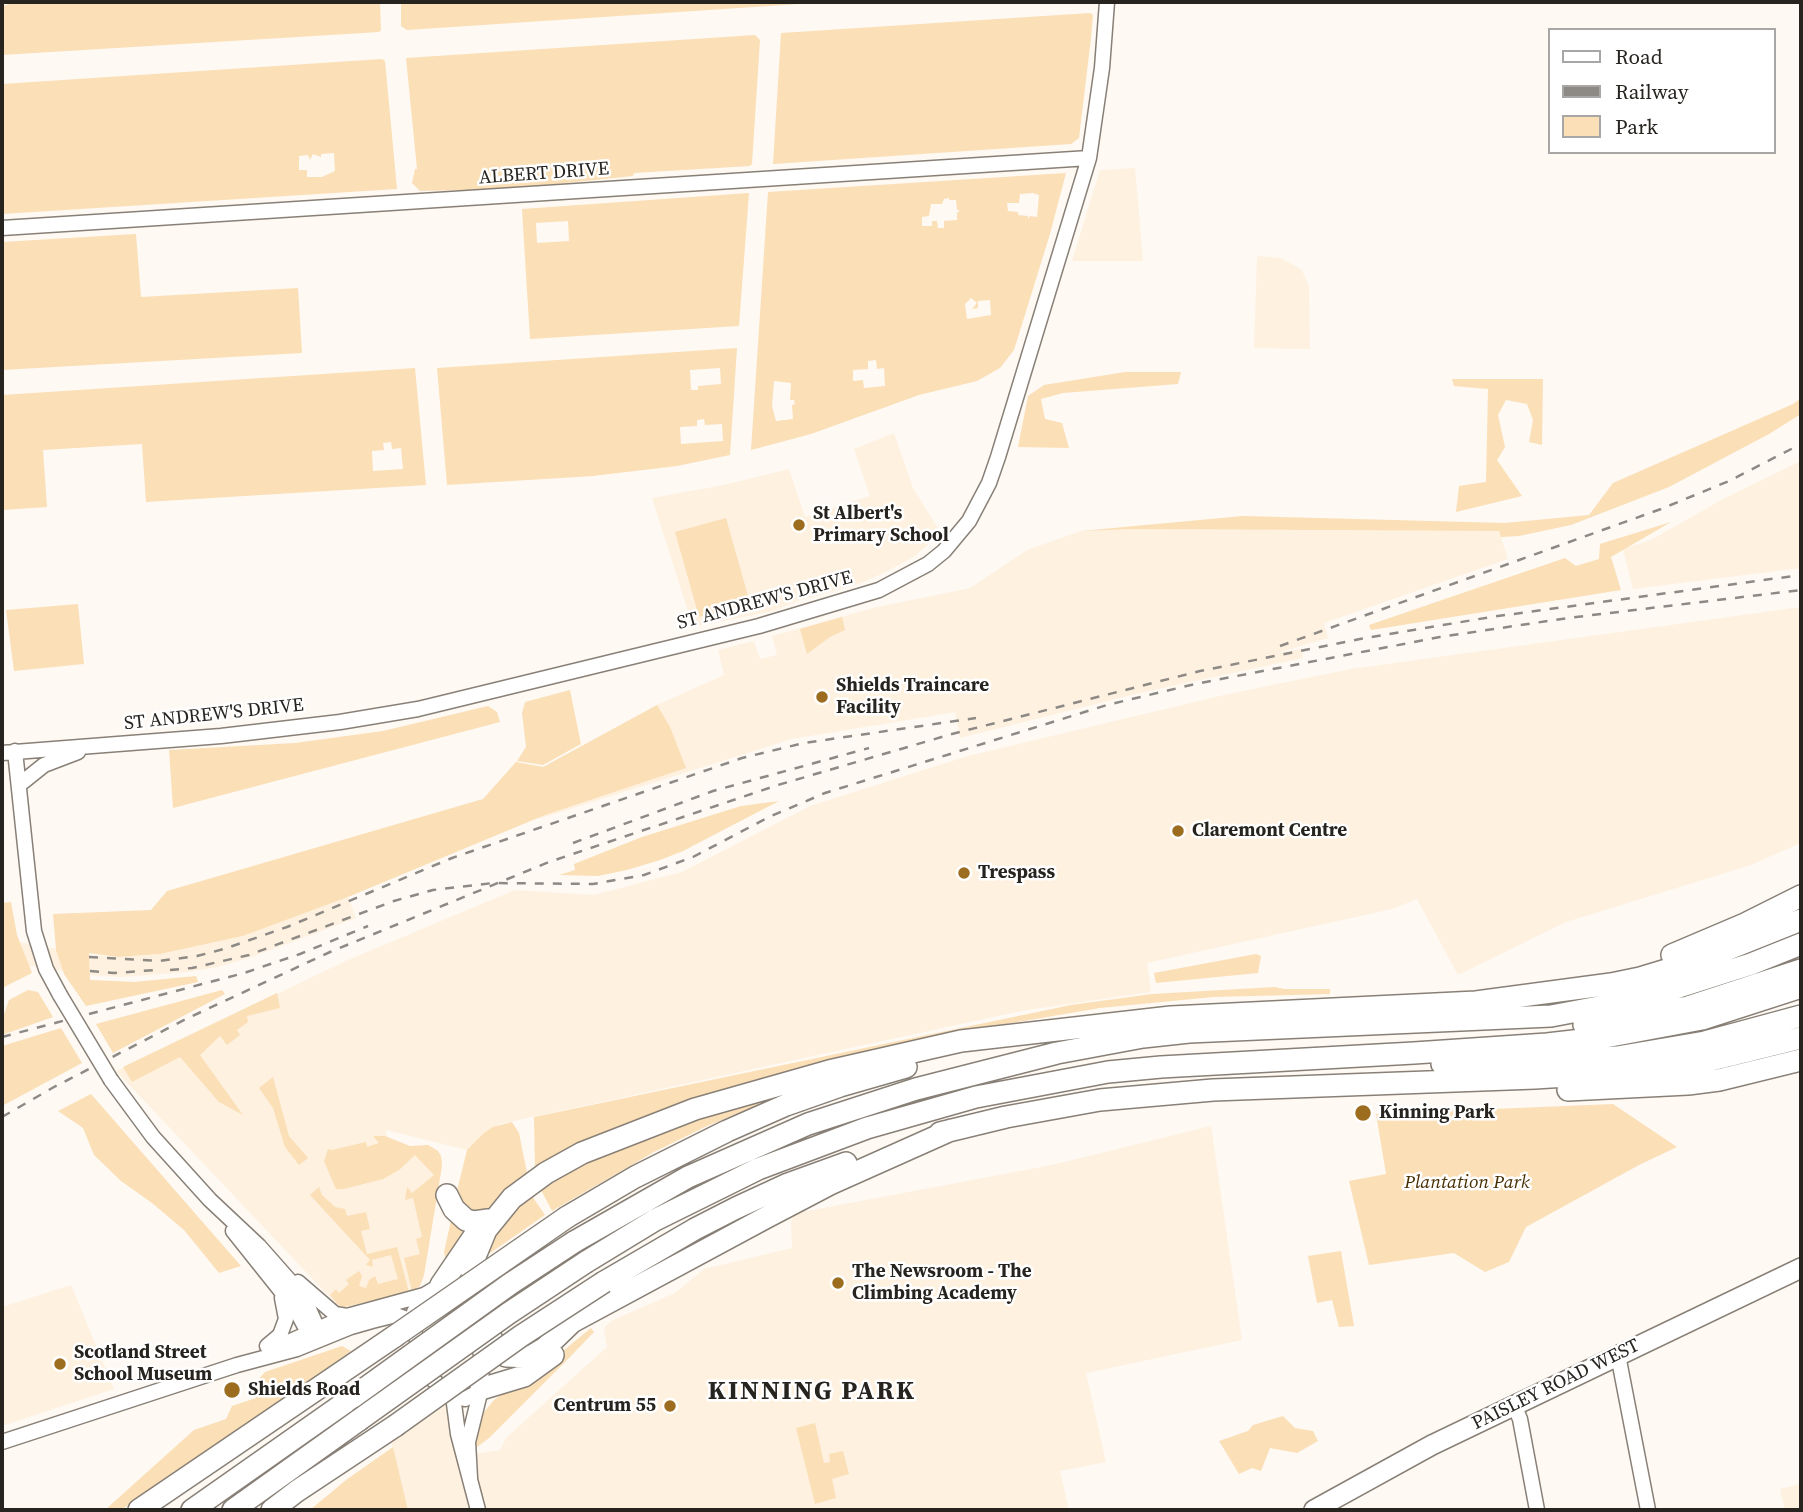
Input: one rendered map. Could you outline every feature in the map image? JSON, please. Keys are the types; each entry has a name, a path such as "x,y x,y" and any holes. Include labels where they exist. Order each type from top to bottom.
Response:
{"highway":[{"path":"1563,990 1693,947 1801,896"},
{"path":"433,1290 467,1244 501,1209 557,1166 605,1142 695,1109 829,1071 961,1041 1084,1026 1171,1017 1462,1003 1563,990 1640,978 1680,967 1739,947 1801,920"},
{"path":"192,1510 510,1284 574,1242 688,1177 808,1125 916,1089 1092,1046 1189,1032 1551,1016 1640,999 1751,964 1801,944"},
{"path":"1023,1062 1191,1043 1507,1032 1585,1025 1711,1002 1801,970"},
{"path":"233,1510 509,1312 655,1220 758,1169 901,1117 1014,1088 1108,1072 1261,1060 1548,1044 1634,1034 1702,1019 1801,987"},
{"path":"1261,1060 1461,1064 1581,1060 1705,1042 1801,1016"},
{"path":"1414,1053 1525,1054 1635,1047 1704,1038 1780,1023"},
{"path":"139,1510 395,1336 524,1244 667,1160 727,1130 840,1086 936,1059 1084,1026"},
{"path":"272,1510 319,1482 521,1336 604,1282 695,1229 788,1184 877,1152 1006,1117 1100,1100 1213,1090 1629,1072 1714,1059 1801,1038"},
{"path":"1369,1083 1534,1090 1648,1087 1719,1080 1801,1060"},
{"path":"501,1209 482,1239 472,1273 473,1287 483,1321 495,1346 506,1356 530,1357 545,1348 572,1322 631,1293 830,1184 951,1130"},
{"path":"447,1195 454,1209 466,1220 474,1222 501,1209"},
{"path":"480,1390 524,1376 595,1318 631,1293"},
{"path":"162,1510 266,1436 395,1336"},
{"path":"295,1510 319,1482"}],"main road":[{"name":"PAISLEY ROAD WEST","path":"1314,1510 1514,1405 1801,1268"}],"street":[{"name":"ST ANDREW'S DRIVE","path":"9,752 209,737 340,722 418,709 759,626 880,590 928,564 958,537 989,483 1090,158 1102,68 1107,2"},
{"name":"ALBERT DRIVE","path":"2,228 1090,158"},
{"path":"19,785 44,765 103,746"},
{"path":"9,752 19,785 34,931 46,969 60,995 111,1080 153,1137 210,1200 280,1269 335,1314 347,1316"},
{"path":"210,1200 249,1254 315,1336"},
{"path":"280,1269 305,1300 315,1336"},
{"path":"237,1365 273,1343 281,1335 286,1312 278,1287"},
{"path":"315,1336 347,1316 433,1290 457,1291 466,1302 480,1349 483,1372 468,1442 470,1478"},
{"path":"433,1290 416,1306 413,1321 428,1371 440,1388 453,1396 465,1399 480,1390"},
{"path":"2,1442 237,1365 315,1336 396,1315 413,1321"},
{"path":"1618,1355 1648,1510"},
{"path":"453,1396 458,1434 478,1510"},
{"path":"1514,1405 1520,1419 1537,1510"}],"shaded area":[{"path":"1135,168 1143,261 1072,261 1100,170"},
{"path":"1257,256 1281,258 1302,270 1309,287 1310,349 1254,348"},
{"name":"St Albert's Primary School","path":"894,433 913,488 941,533 915,556 859,584 773,611 693,627 652,498 724,485 789,469 805,517 870,496 854,449"},
{"path":"1801,461 1801,568 1633,589 1623,549 1651,540 1723,499"},
{"path":"1081,531 1499,531 1508,559 1324,623 1328,638 1276,653 1301,649 1303,658 1144,692 960,738 955,712 792,739 538,819 524,787 657,705 724,675 718,650 754,641 760,659 777,655 772,636 873,608 970,588 1027,550"},
{"path":"1801,607 1801,843 1751,865 1566,922 1458,975 1417,899 1392,909 1147,963 1151,992 1021,1011 500,1124 467,1150 386,1130 388,1154 428,1145 438,1151 442,1161 424,1275 420,1286 412,1291 340,1308 116,1071 348,960 515,890 594,895 682,872 810,806 968,756 1224,695 1351,669"},
{"path":"348,897 356,918 218,967 121,977 2,962 2,939 89,955 118,957 160,954 243,936"},
{"path":"1211,1126 1242,1340 1086,1373 1106,1462 1060,1471 1069,1510 408,1510 391,1441 447,1404 474,1454 500,1450 506,1438 607,1347 604,1328 611,1321 675,1293 704,1269 792,1248 791,1223 792,1217 797,1213 1052,1165"},
{"path":"71,1285 114,1389 2,1426 2,1307"},
{"path":"1801,1484 1801,1510 1785,1510 1780,1489"}],"green space":[{"path":"16,2 380,2 381,30 2,55 2,6"},
{"path":"401,2 830,2 407,30 401,26"},
{"path":"1090,13 1093,15 1091,38 1079,138 1071,144 773,164 781,33"},
{"path":"755,35 760,40 750,166 634,173 633,176 509,189 420,191 412,183 417,169 406,58"},
{"path":"382,59 385,61 397,189 2,214 2,84","holes":["334,153 335,171 322,177 307,177 307,170 299,170 299,156 308,155 310,160 313,154 321,157 321,154"]},
{"path":"1066,173 1014,350 1000,368 977,381 919,395 811,434 751,450 768,192","holes":["1020,194 1039,195 1037,217 1030,216 1028,219 1028,216 1008,211 1007,203 1019,203","944,199 956,200 957,210 960,210 957,220 944,221 944,228 938,228 937,221 932,221 932,226 922,226 922,217 929,216 931,204 942,204","971,298 977,303 972,309 978,308 978,301 990,300 991,315 967,319 965,304","876,360 877,369 884,368 885,386 864,388 863,380 853,381 853,370 868,369 868,361","774,381 791,383 790,400 794,400 795,404 792,405 793,419 776,421 772,406"]},
{"path":"749,193 739,326 530,339 522,209","holes":["568,221 569,241 537,243 536,223"]},
{"path":"136,234 141,297 298,288 302,353 2,370 2,242"},
{"path":"737,348 730,455 677,466 593,476 447,485 437,368","holes":["720,368 721,384 698,386 698,390 691,390 690,370","704,419 705,425 722,424 723,441 681,444 680,427 697,426 697,420"]},
{"path":"415,368 426,485 146,502 142,444 43,450 47,507 2,510 2,395","holes":["391,442 392,449 401,448 403,469 373,471 372,451 384,450 383,443"]},
{"path":"1125,372 1181,372 1178,384 1063,393 1041,399 1045,419 1062,423 1069,448 1018,447 1028,396 1044,385"},
{"path":"1452,379 1543,379 1542,445 1529,442 1533,420 1527,404 1506,400 1498,415 1505,447 1497,460 1522,496 1456,512 1459,486 1486,482 1488,389 1454,386"},
{"path":"1801,398 1801,414 1669,487 1571,525 1519,536 1501,537 1499,531 1081,531 1243,516 1505,523 1589,515 1613,483 1793,404"},
{"path":"726,518 750,603 699,617 675,532"},
{"path":"1671,522 1611,557 1621,590 1371,630 1369,625 1565,558 1576,566 1599,559 1600,544"},
{"path":"78,604 84,664 14,671 6,610"},
{"path":"842,617 845,630 807,654 800,629"},
{"path":"570,690 581,744 543,765 517,761 526,747 522,713 525,702"},
{"path":"657,705 670,727 686,768 545,815 348,897 243,936 160,954 118,957 89,953 90,980 134,982 196,976 198,982 86,1006 64,974 56,950 53,914 151,910 167,891 483,799 516,762 543,767"},
{"path":"488,706 497,712 500,722 173,808 169,750 295,743 383,731"},
{"path":"779,801 683,851 660,860 598,876 559,875 575,870 574,864 642,837 741,806"},
{"path":"11,902 17,935 32,973 2,988 2,903"},
{"path":"1256,954 1261,956 1258,973 1156,983 1154,973"},
{"path":"1275,987 1330,989 1330,994 1213,997 1100,1008 965,1031 535,1172 534,1117 1071,1005 1152,994"},
{"path":"28,990 38,992 53,1017 2,1035 2,1020 9,1000"},
{"path":"222,990 225,994 113,1053 96,1024"},
{"path":"277,993 280,1008 247,1016 248,1022 237,1030 240,1035 227,1045 220,1036 200,1055 243,1115 219,1102 180,1057 132,1082 123,1067"},
{"path":"61,1028 82,1063 2,1106 2,1046"},
{"path":"273,1077 289,1136 308,1158 299,1165 285,1147 273,1108 259,1088"},
{"path":"802,1087 707,1126 654,1152 552,1211 540,1188 589,1159 707,1112"},
{"path":"91,1094 241,1266 219,1273 184,1230 121,1181 94,1155 83,1128 58,1111"},
{"name":"Plantation Park","path":"1613,1104 1677,1147 1526,1227 1509,1262 1485,1272 1454,1253 1369,1265 1349,1181 1386,1174 1376,1114"},
{"path":"512,1122 519,1133 528,1178 487,1216 472,1219 455,1199 467,1150 493,1127"},
{"path":"373,1136 385,1136 410,1146 428,1145 441,1156 442,1166 424,1275 420,1286 412,1291 404,1258 420,1254 416,1239 422,1237 413,1198 405,1200 407,1187 412,1193 434,1175 415,1155 399,1170 383,1179 336,1189 324,1161 328,1149 366,1142 367,1147 379,1143"},
{"path":"319,1187 322,1195 335,1207 345,1209 347,1216 366,1212 370,1229 361,1231 367,1254 397,1247 409,1292 341,1308 330,1295 336,1289 339,1293 349,1284 346,1280 359,1271 362,1276 359,1286 366,1288 369,1280 375,1276 378,1284 398,1279 391,1255 372,1260 373,1267 366,1265 370,1260 310,1195"},
{"path":"532,1196 545,1215 483,1258 488,1240 510,1212"},
{"path":"452,1216 475,1230 447,1268 444,1252"},
{"path":"1341,1251 1354,1326 1339,1327 1332,1300 1317,1303 1308,1256"},
{"path":"591,1328 594,1332 569,1358 489,1438 473,1450 477,1427 494,1400"},
{"path":"342,1346 351,1351 121,1510 105,1510 194,1430 226,1419 232,1406 256,1398 252,1387 265,1372"},
{"path":"1283,1416 1295,1428 1313,1431 1318,1441 1297,1453 1270,1448 1261,1471 1252,1468 1239,1474 1219,1441 1248,1431 1253,1425"},
{"path":"815,1423 824,1463 830,1462 829,1454 843,1451 849,1474 832,1479 836,1498 815,1504 796,1428"},
{"path":"393,1447 408,1510 310,1510 346,1480"}],"railway":[{"path":"1280,646 1661,509 1729,481 1801,444"},
{"path":"2,1117 188,1018 330,952 549,862 778,785 952,734 1200,671 1360,639 1491,617 1801,575"},
{"path":"170,970 192,968 249,955 394,901 433,890 493,883 593,884 644,875 693,857 769,817 825,793 1107,705 1195,684 1440,637 1568,618 1801,590"},
{"path":"89,957 159,961 224,949 287,927 452,858 742,758 804,743 976,718"},
{"path":"573,843 713,791 869,748"},
{"path":"2,1037 244,973 368,926"},
{"path":"90,971 114,973 155,970"}],"place":[{"name":"St Albert's Primary School","path":"799,525"},
{"name":"Shields Traincare Facility","path":"822,697"},
{"name":"Claremont Centre","path":"1178,831"},
{"name":"Trespass","path":"964,873"},
{"name":"Kinning Park","path":"1363,1113"},
{"name":"The Newsroom - The Climbing Academy","path":"838,1283"},
{"name":"Scotland Street School Museum","path":"60,1364"},
{"name":"Shields Road","path":"232,1390"},
{"name":"Centrum 55","path":"670,1406"}],"district":[{"name":"KINNING PARK","path":"812,1392"}]}
